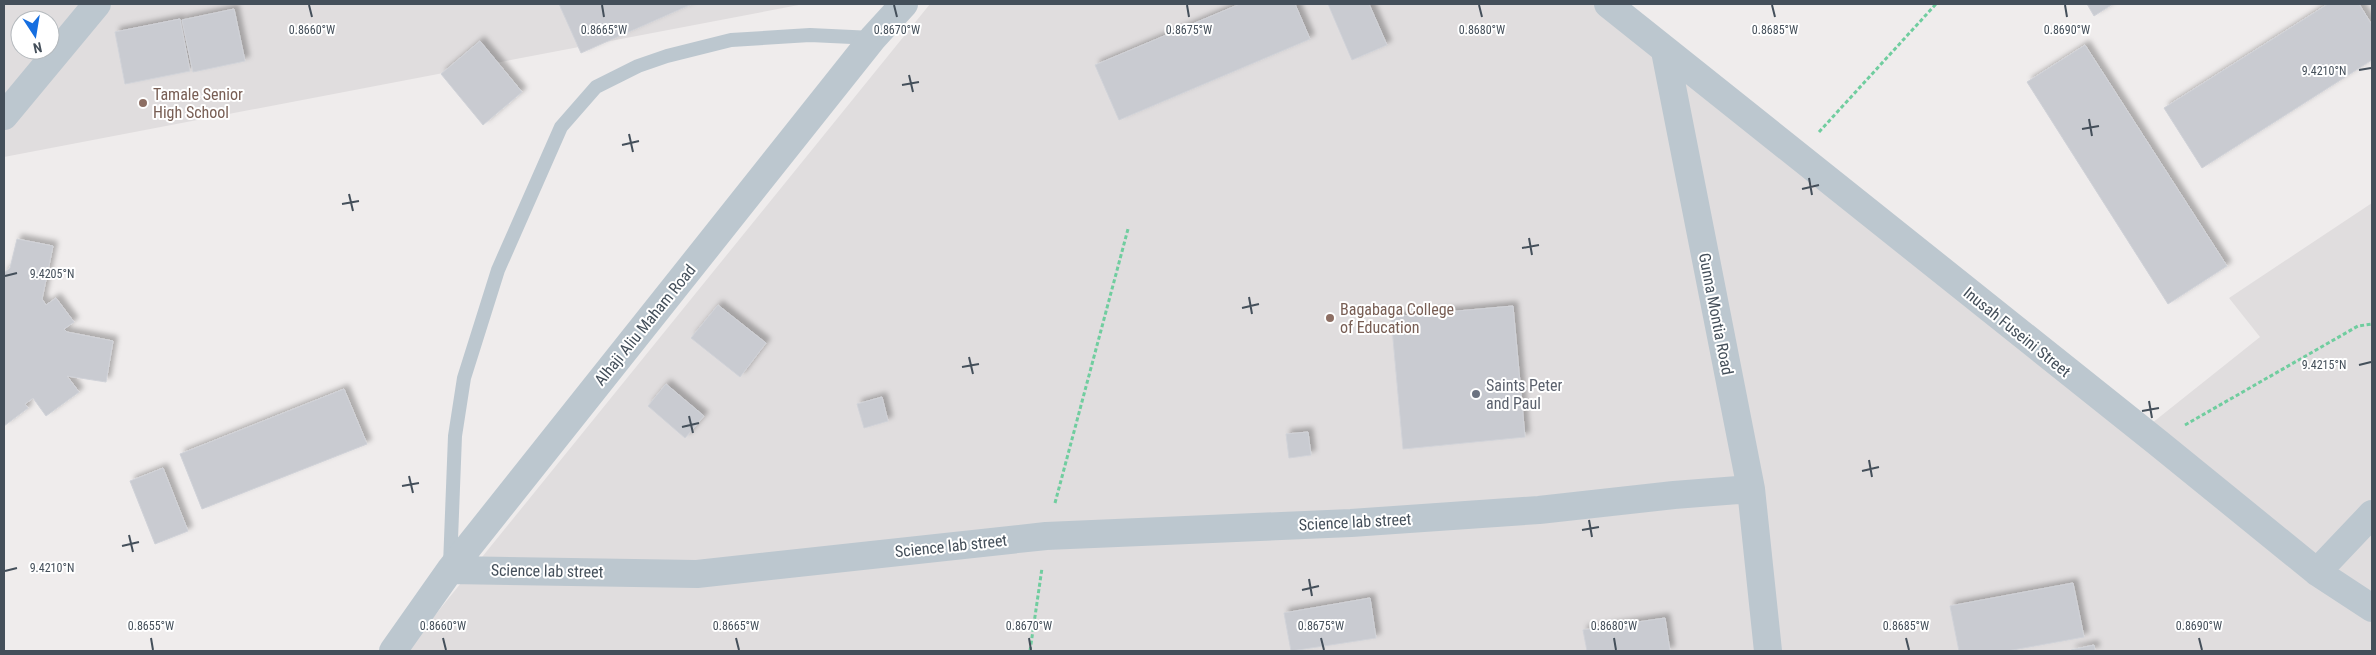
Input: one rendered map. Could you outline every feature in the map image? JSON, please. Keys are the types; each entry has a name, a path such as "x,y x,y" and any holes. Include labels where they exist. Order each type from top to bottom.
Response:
{"street":[{"path":"4,116 97,4"},
{"name":"Alhaji Aliu Maham Road","path":"393,651 450,570 873,38 904,4"},
{"path":"1608,4 1664,51"},
{"name":"Inusah Fuseini Street","path":"1664,51 2157,442 2317,572 2372,608"},
{"name":"Gunna Montia Road","path":"1664,51 1751,489 1768,651"},
{"name":"Science lab street","path":"450,570 697,574 1046,536 1341,523 1452,516 1539,510 1674,495 1751,489"},
{"path":"2317,572 2372,514"}],"lane":[{"path":"450,570 455,436 464,378 498,270 561,127 596,87 638,66 667,56 731,40 810,35 873,38"}],"path":[{"path":"1797,157 1936,4"},
{"path":"1030,651 1046,536 1128,229"},
{"path":"2157,442 2358,326 2372,324"}],"shaded area":[{"name":"Tamale Senior High School","path":"4,4 804,4 4,157"},
{"name":"Bagabaga College of Education","path":"930,4 1603,4 2132,439 2260,337 2229,298 2372,203 2372,651 406,651"}],"building":[{"path":"559,4 692,4 581,53"},
{"path":"1240,4 1295,4 1310,39 1119,120 1095,65"},
{"path":"1328,4 1369,4 1387,45 1352,60"},
{"path":"2087,4 2113,4 2094,16"},
{"path":"2328,4 2359,4 2372,25 2372,60 2202,168 2164,108"},
{"path":"234,9 245,61 193,72 182,20"},
{"path":"180,19 190,71 125,84 115,32"},
{"path":"480,41 522,92 483,125 441,74"},
{"path":"2085,45 2227,266 2168,304 2027,82"},
{"path":"17,239 53,246 42,299 46,305 56,298 74,322 64,329 67,332 113,341 106,382 67,376 79,392 46,416 33,398 25,404 28,408 4,426 4,273 10,268"},
{"path":"718,305 766,343 740,377 691,338"},
{"path":"1513,306 1525,437 1403,449 1391,317"},
{"path":"666,384 704,416 685,438 648,406"},
{"path":"344,389 367,444 202,509 180,454"},
{"path":"882,397 888,421 864,428 857,404"},
{"path":"1308,432 1311,455 1289,458 1286,434"},
{"path":"163,468 188,531 155,544 130,481"},
{"path":"2073,583 2084,637 2007,651 1959,651 1950,606"},
{"path":"1370,598 1376,638 1291,651 1284,613"},
{"path":"1665,618 1670,651 1587,651 1583,630"},
{"path":"2094,645 2095,651 2071,651 2071,650"}],"place":[{"name":"Tamale Senior High School","path":"143,103"},
{"name":"Bagabaga College of Education","path":"1330,318"},
{"name":"Saints Peter and Paul","path":"1476,394"}]}
